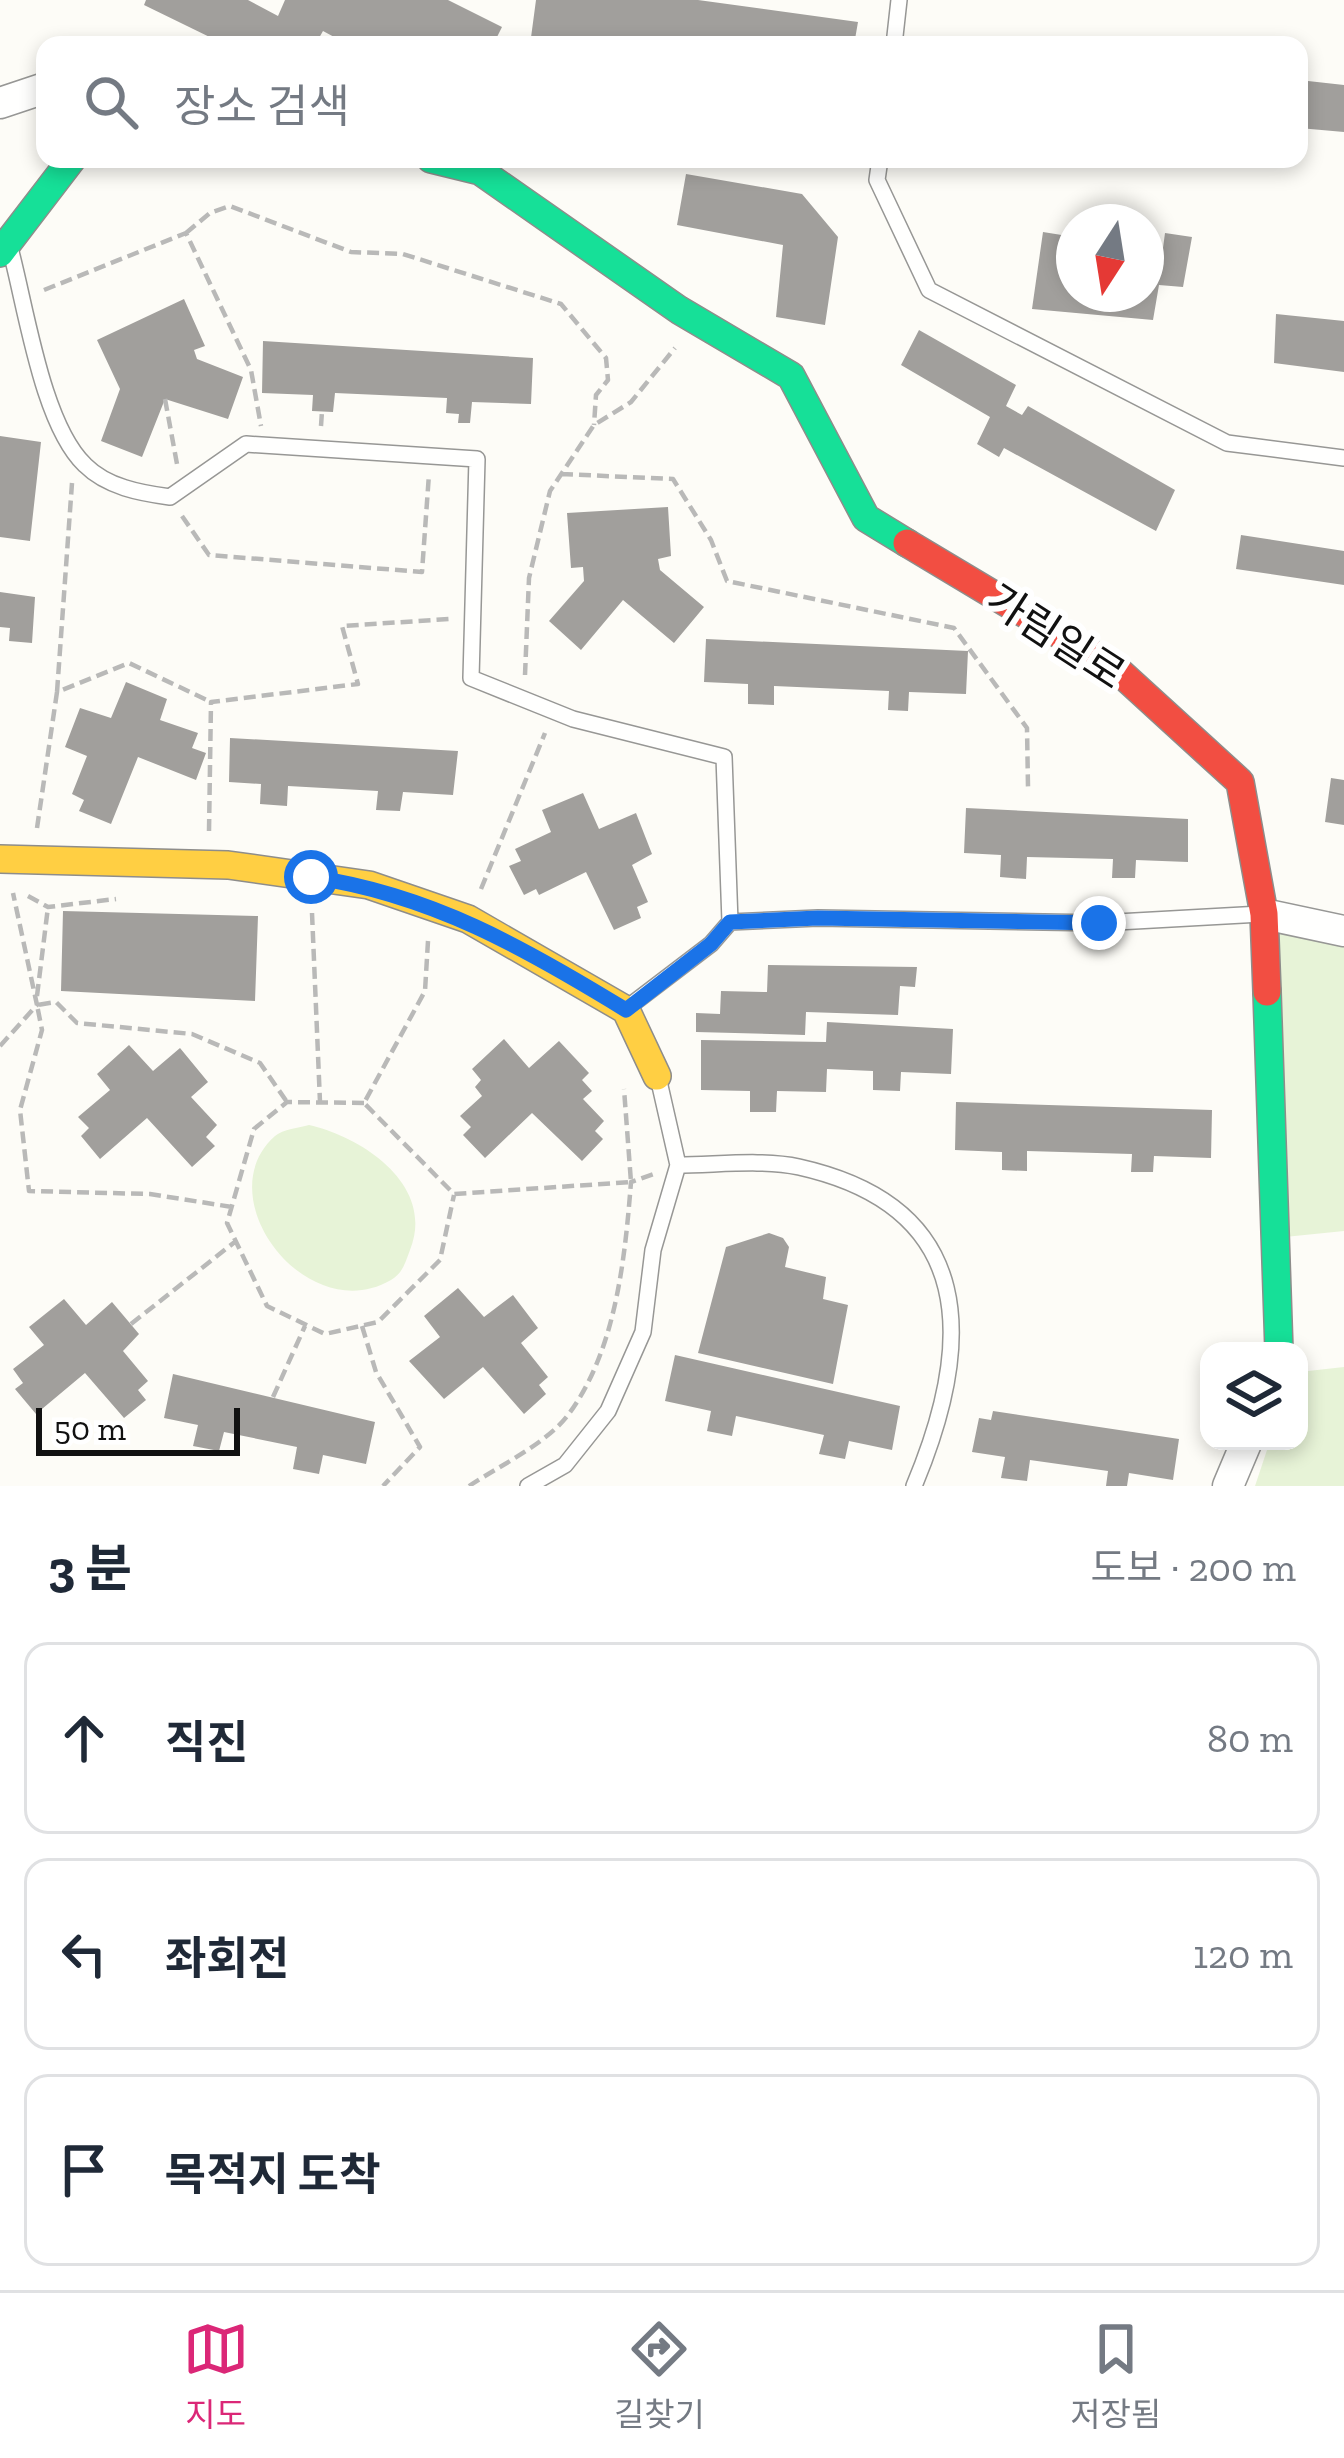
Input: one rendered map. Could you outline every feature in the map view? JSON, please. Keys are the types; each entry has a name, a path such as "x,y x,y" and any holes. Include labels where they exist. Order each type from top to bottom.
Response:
{"street":[{"path":"0,103 36,91"},
{"path":"4,247 65,168"},
{"name":"가림일로","path":"468,168 480,171 697,320 791,376 866,518 1114,667 1240,782 1264,914 1280,1342"},
{"path":"0,859 209,865 369,885 468,919 626,1010 657,1076"},
{"path":"1264,914 1344,931"},
{"path":"1228,1486 1243,1450"}],"lane":[{"path":"895,36 899,0"},
{"path":"879,168 877,181 929,290 1226,443 1344,458"},
{"path":"4,247 24,297 61,436 87,468 127,490 176,492 208,476 246,445 477,459 471,678 554,711 724,757 730,922 711,944 626,1010"},
{"path":"730,922 818,918 1099,923 1264,914"},
{"path":"528,1486 565,1465 608,1411 643,1332 652,1250 678,1165 657,1076"},
{"path":"678,1165 796,1166 884,1195 922,1232 937,1254 952,1317 941,1422 914,1486"}],"path":[{"path":"24,297 186,233 210,213 230,206 351,252 403,254 562,304 606,358 608,380 596,395 594,425"},
{"path":"186,233 250,370 262,433 255,432"},
{"path":"524,699 529,578 550,491 594,425 632,401 697,320"},
{"path":"165,399 176,492 209,555 422,572 430,456"},
{"path":"32,860 57,692 75,453"},
{"path":"561,474 673,478 712,540 727,581 954,628 1027,728 1028,787"},
{"path":"57,692 130,663 211,702 358,684 342,626 473,618"},
{"path":"209,865 211,702"},
{"path":"468,919 554,711"},
{"path":"311,877 320,1102"},
{"path":"11,888 42,1030 20,1109 29,1191 150,1194 232,1208"},
{"path":"37,1005 38,955 48,907 132,897"},
{"path":"312,912 332,915"},
{"path":"364,1103 425,991 428,933 444,938"},
{"path":"0,1046 37,1005 56,1002 76,1023 191,1034 260,1063 287,1102"},
{"path":"470,1486 567,1417 593,1366 615,1303 631,1182 624,1086"},
{"path":"454,1194 440,1260 378,1322 325,1334 267,1306 227,1223 254,1129 287,1102 364,1103 454,1194 631,1182"},
{"path":"130,1324 236,1241"},
{"path":"273,1397 305,1324"},
{"path":"362,1325 376,1372 420,1448 383,1486"}],"green space":[{"path":"1264,914 1344,931 1344,1231 1275,1238"},
{"path":"309,1125 351,1140 389,1168 403,1185 413,1205 415,1226 405,1263 391,1280 359,1290 328,1287 299,1272 276,1249 259,1221 252,1191 257,1162 275,1136"},
{"path":"1344,1367 1344,1486 1255,1486 1267,1450 1308,1450 1308,1371"}],"building":[{"path":"146,0 248,0 278,16 285,0 448,0 502,27 498,36 332,36 323,31 320,36 208,36 144,5"},
{"path":"536,0 698,0 858,22 856,36 531,36"},
{"path":"1308,81 1344,85 1344,132 1308,129"},
{"path":"686,174 802,194 838,237 825,325 776,317 783,245 677,225"},
{"path":"1043,232 1056,234 1056,311 1032,309"},
{"path":"1165,233 1192,237 1183,287 1164,285"},
{"path":"184,299 205,346 194,350 197,359 243,377 228,419 165,399 142,457 101,441 120,389 97,340"},
{"path":"1065,312 1154,312 1153,320"},
{"path":"1276,314 1344,321 1344,372 1274,363"},
{"path":"919,330 1016,385 1006,406 1022,415 1028,406 1175,490 1156,531 1004,448 999,457 977,444 990,417 901,365"},
{"path":"263,341 533,358 531,404 472,402 470,423 458,423 459,414 446,413 447,398 335,393 333,412 312,411 313,395 262,393"},
{"path":"0,436 41,442 30,541 0,537"},
{"path":"668,507 671,556 658,559 660,570 704,607 674,643 623,600 581,650 549,621 584,581 583,567 571,568 567,513"},
{"path":"1241,535 1344,551 1344,585 1236,569"},
{"path":"0,592 35,597 32,643 9,641 10,628 0,627"},
{"path":"706,639 968,651 966,694 909,692 908,711 888,710 889,691 774,686 774,705 748,704 748,684 704,682"},
{"path":"126,682 167,699 160,720 198,733 192,748 206,753 196,780 138,757 111,824 79,811 84,800 72,794 87,756 65,747 80,708 111,718"},
{"path":"230,738 458,751 453,795 403,792 400,811 376,810 378,791 288,786 287,806 260,804 261,784 229,782"},
{"path":"1331,778 1344,780 1344,825 1325,822"},
{"path":"583,793 599,829 636,813 652,854 632,865 648,902 637,907 641,918 614,930 586,872 539,895 536,889 524,895 509,866 521,861 515,849 551,832 542,810"},
{"path":"966,808 1188,819 1188,862 1136,860 1135,878 1112,878 1113,859 1027,857 1026,879 1000,877 1001,855 964,853"},
{"path":"63,911 258,916 255,1001 61,991"},
{"path":"768,965 917,967 915,987 900,986 898,1015 806,1012 805,1035 696,1032 696,1013 720,1014 721,991 767,992"},
{"path":"827,1022 953,1029 951,1074 901,1072 900,1091 873,1090 873,1071 827,1069 826,1092 777,1091 776,1112 750,1112 750,1091 701,1090 701,1040 826,1042"},
{"path":"504,1039 529,1068 559,1041 589,1073 582,1080 592,1091 583,1099 604,1121 595,1131 603,1139 582,1161 532,1113 485,1158 463,1135 471,1127 460,1116 482,1096 475,1087 481,1080 472,1069"},
{"path":"129,1045 153,1071 180,1048 208,1082 191,1097 217,1125 206,1137 215,1146 192,1167 147,1118 100,1159 81,1136 89,1128 78,1117 110,1090 97,1074"},
{"path":"956,1102 1212,1110 1211,1158 1154,1156 1153,1172 1131,1172 1132,1154 1027,1151 1027,1171 1002,1170 1002,1152 955,1150"},
{"path":"769,1233 783,1238 789,1247 785,1267 826,1277 823,1299 848,1305 833,1384 698,1353 726,1247"},
{"path":"458,1288 484,1317 513,1295 538,1328 521,1343 548,1377 539,1385 546,1394 524,1414 483,1367 444,1399 409,1361 440,1337 424,1316"},
{"path":"64,1299 86,1325 112,1302 139,1334 123,1351 148,1381 138,1390 146,1400 124,1418 85,1373 36,1414 15,1389 23,1383 13,1369 44,1345 29,1327"},
{"path":"675,1355 900,1406 892,1450 849,1441 845,1459 819,1454 824,1435 736,1416 732,1436 707,1431 711,1411 665,1401"},
{"path":"173,1374 375,1422 366,1464 323,1455 319,1474 293,1469 297,1447 224,1432 219,1451 193,1446 198,1425 164,1418"},
{"path":"993,1411 1179,1439 1173,1480 1129,1473 1127,1486 1106,1486 1108,1471 1030,1460 1027,1481 1001,1478 1005,1457 972,1452 979,1418 991,1420"}],"traffic: fast":[{"path":"0,253 65,168"},
{"path":"468,168 480,171 679,310 791,376 866,518 907,543"},
{"path":"1267,992 1279,1342"}],"traffic: slow":[{"path":"0,859 228,865 369,885 468,919 626,1010 657,1076"}],"traffic: jam":[{"path":"907,543 1114,667 1240,782 1264,914 1267,992"}],"route":[{"path":"311,877 369,885 468,919 626,1010 711,944 730,922 818,918 1099,923"}]}
